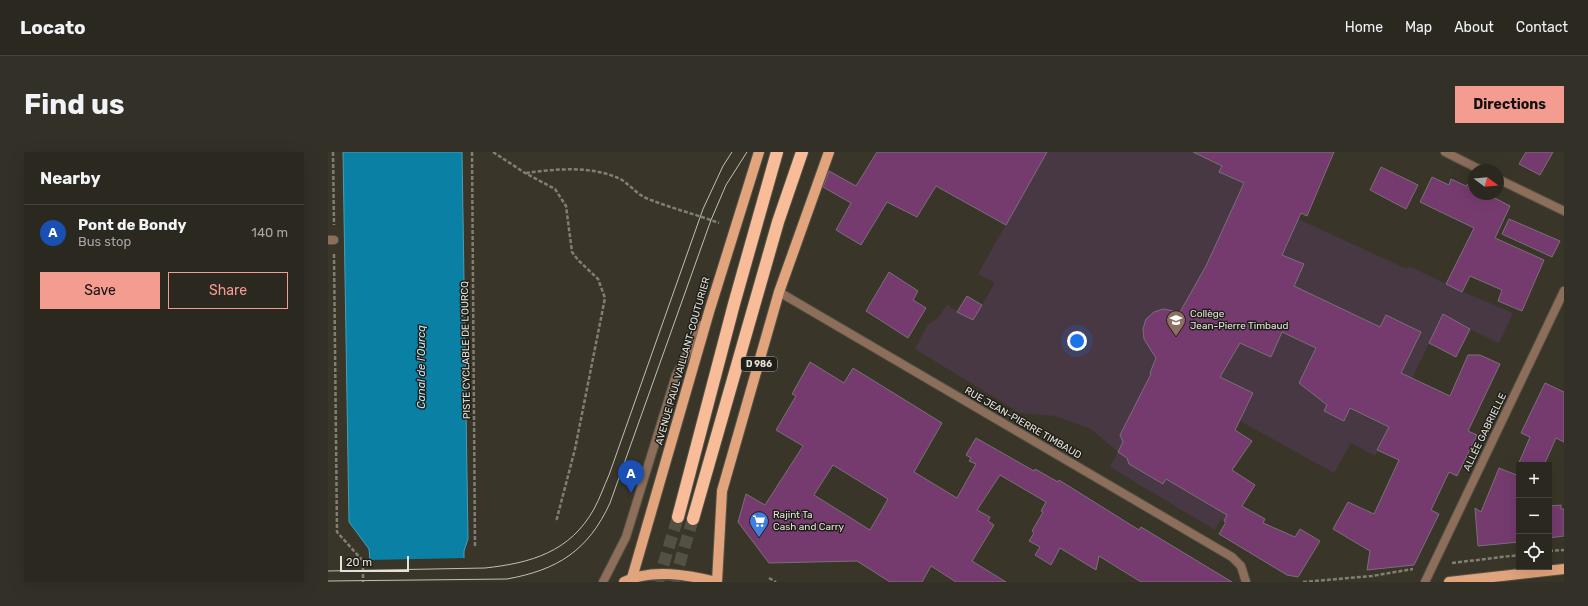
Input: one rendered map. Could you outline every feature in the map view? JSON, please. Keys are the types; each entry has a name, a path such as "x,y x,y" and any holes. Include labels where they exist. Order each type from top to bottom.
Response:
{"highway":[{"path":"678,518 732,311 777,152"},
{"path":"693,519 778,222 802,152"}],"main road":[{"name":"AVENUE PAUL VAILLANT-COUTURIER","path":"628,580 759,152"},
{"name":"D 986","path":"717,582 722,491 779,292 829,152"},
{"path":"1449,582 1564,569"},
{"path":"628,580 654,574 693,577 717,582"}],"street":[{"path":"1445,152 1469,164"},
{"path":"1504,182 1564,212"},
{"name":"ALLÉE GABRIELLE","path":"1425,582 1564,291"},
{"name":"RUE JEAN-PIERRE TIMBAUD","path":"779,292 1232,557 1241,566 1246,582"},
{"path":"603,582 626,536 676,375 709,312"}],"path":[{"path":"333,152 331,240 337,532 363,561 363,582"},
{"name":"PISTE CYCLABLE DE L'OURCQ","path":"472,152 475,548"},
{"path":"493,152 525,173 555,189 566,206 572,252 578,260 598,279 605,298 575,449 556,522"},
{"path":"525,173 580,170 604,172 623,180 644,197 718,222"},
{"path":"1552,551 1564,550"},
{"path":"1303,582 1372,576 1433,565 1516,555"},
{"path":"769,578 776,582"}],"shaded area":[{"name":"Collège Jean-Pierre Timbaud","path":"1047,152 1276,152 1298,219 1407,269 1409,266 1454,288 1513,313 1499,343 1442,316 1375,456 1351,443 1334,473 1240,421 1218,462 1248,480 1224,521 1221,519 1215,530 1110,467 1118,452 1091,429 1055,416 1020,413 915,349 928,324 937,319 947,305 973,320 995,283 978,274"}],"water":[{"name":"Canal de l'Ourcq","path":"343,152 462,152 468,539 464,551 464,582 372,582 369,549 349,522"}],"pier":[{"path":"466,558 466,582 370,582 368,560"}],"building":[{"path":"877,152 1047,152 1006,225 936,186 917,217 887,202 861,245 836,230 851,203 823,187 829,171 856,186"},
{"path":"1193,152 1334,152 1307,216 1301,213 1282,255 1304,264 1294,286 1380,327 1386,315 1421,332 1401,373 1450,396 1468,355 1480,355 1500,364 1468,431 1477,435 1457,476 1449,472 1431,510 1439,514 1414,565 1367,570 1370,551 1333,529 1348,502 1374,514 1399,460 1377,450 1389,427 1350,408 1344,421 1324,411 1327,405 1299,383 1316,348 1282,332 1271,357 1240,343 1220,377 1253,393 1235,430 1252,441 1232,470 1255,485 1242,506 1265,519 1263,523 1295,537 1300,529 1320,541 1298,577 1287,575 1219,534 1226,522 1224,521 1227,515 1166,479 1163,484 1129,464 1127,458 1118,452 1123,442 1120,435 1151,374 1150,373 1156,358 1144,339 1143,329 1146,319 1154,312 1163,309 1180,312 1206,266 1244,183 1219,172 1222,166"},
{"path":"1526,152 1553,152 1540,175 1519,164"},
{"path":"1381,167 1418,185 1406,209 1370,190"},
{"path":"1432,177 1449,185 1451,179 1466,186 1468,184 1468,200 1498,200 1510,206 1495,238 1544,260 1522,311 1498,301 1502,290 1470,276 1462,292 1446,284 1474,228 1420,202"},
{"path":"1509,219 1560,241 1552,257 1502,234"},
{"path":"889,272 918,291 913,300 926,308 908,338 866,311"},
{"path":"967,296 982,305 973,320 957,312"},
{"path":"1443,314 1470,329 1456,357 1429,343"},
{"path":"810,362 844,383 853,368 942,423 914,472 957,498 976,464 969,461 971,458 966,455 976,438 1034,471 1035,469 1058,482 1059,480 1139,530 1141,527 1232,582 1141,582 1099,556 1096,570 1060,548 1051,565 1035,555 1040,547 1029,541 1034,533 1032,531 1043,512 1041,511 1046,502 1000,475 977,510 990,517 988,521 994,525 972,561 1006,582 956,582 931,566 922,582 890,582 857,561 769,563 738,522 746,494 765,505 803,446 776,430 796,396 792,394","holes":["833,465 888,499 870,530 814,495"]},
{"path":"1545,383 1564,392 1564,442 1556,438 1545,462 1519,462 1530,437 1521,433"},
{"path":"1499,468 1516,475 1516,542 1478,546 1475,508 1481,512"},
{"path":"1561,505 1561,509 1564,509 1564,536 1552,538 1552,506"}],"tunnel":[{"path":"658,582 678,517"},
{"path":"674,582 693,519"}],"tram line":[{"path":"328,571 485,568 502,566 518,563 548,553 573,536 584,524 594,509 609,475 703,209 723,166 732,152"},
{"path":"328,581 507,579 525,575 556,564 581,546 592,534 610,503 711,220 726,185 747,152"}],"place":[{"name":"Collège Jean-Pierre Timbaud","path":"1176,337"},
{"name":"Pont de Bondy","path":"631,493"},
{"name":"Rajint Ta Cash and Carry","path":"759,538"}]}
